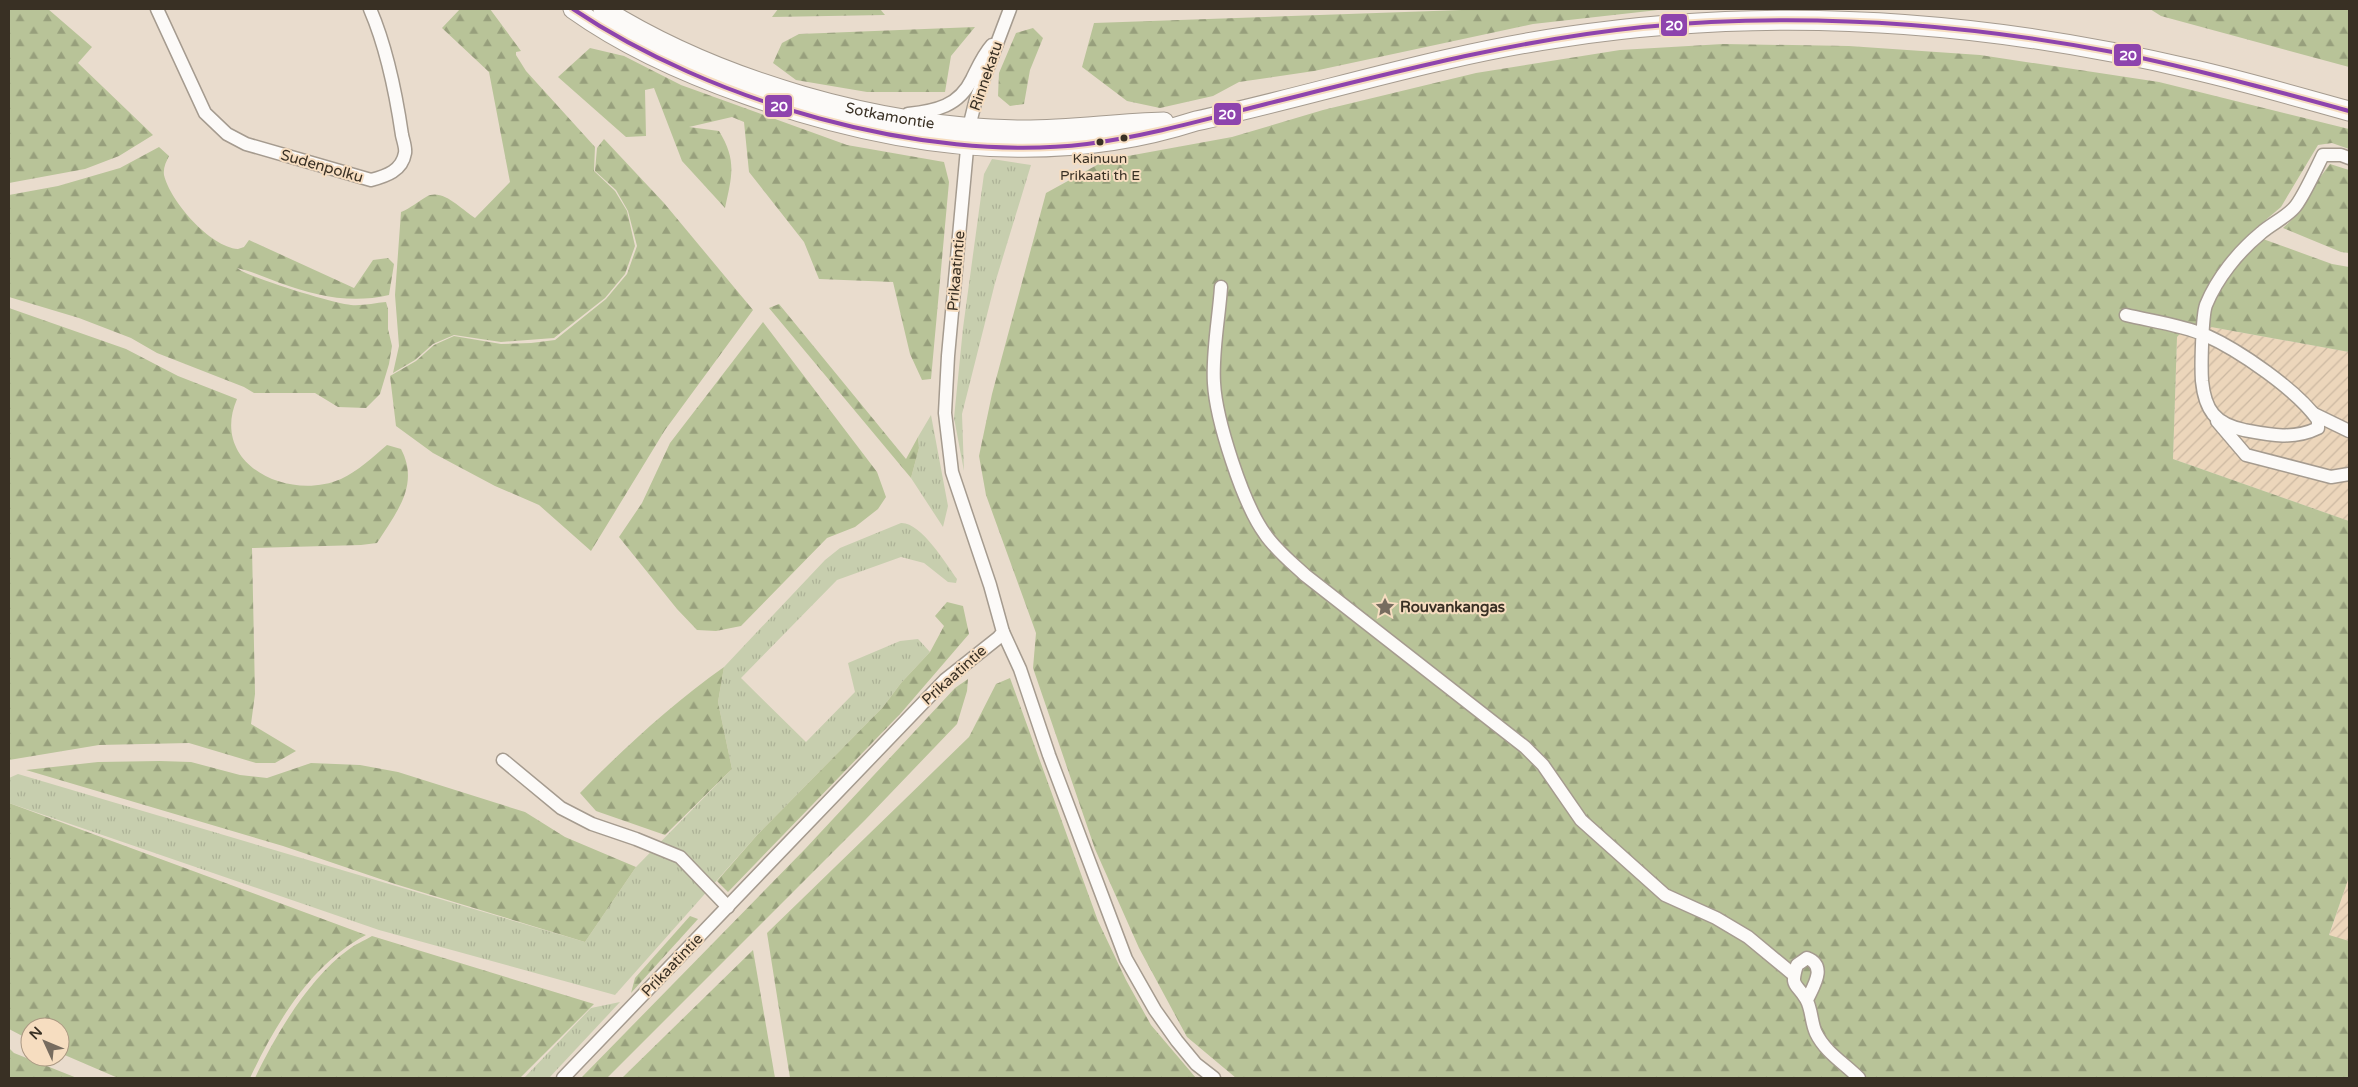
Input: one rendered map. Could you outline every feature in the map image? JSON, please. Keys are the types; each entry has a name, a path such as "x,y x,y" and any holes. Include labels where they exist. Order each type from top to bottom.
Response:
{"highway":[{"name":"Sotkamontie","path":"573,9 618,38 652,56 761,100 839,125 871,132 968,136"},
{"name":"Sotkamontie","path":"603,9 662,42 764,83 838,104 1010,147 1094,144 1158,133 1196,121 1394,71 1553,38 1656,25 1749,19 1831,20 1919,26 2008,36 2101,51 2194,70 2349,111"}],"street":[{"name":"Sudenpolku","path":"157,9 205,113 227,134 246,144 371,180 386,176 399,167 405,153 398,108 376,24 370,9"},
{"name":"Rinnekatu","path":"968,136 976,98 1010,9"},
{"path":"892,116 940,109 953,104 963,95 990,46 998,41"},
{"name":"Prikaatintie","path":"563,1078 945,680 1003,632 990,585 952,472 945,413 968,136"},
{"path":"2349,158 2341,155 2323,155 2294,208 2261,233 2238,254 2205,307 2201,362 2204,397 2215,419 2246,455 2331,477 2349,474"},
{"path":"1221,288 1214,380 1216,408 1253,514 1269,539 1304,575 1525,747 1543,765 1581,820 1665,895 1716,918 1748,937 1794,975"},
{"path":"2126,315 2204,335 2262,369 2314,414 2349,432"},
{"path":"2215,419 2242,430 2281,436 2304,435 2318,428 2318,420 2314,414"},
{"path":"1003,632 1020,669 1049,755 1126,959 1154,1010 1176,1040 1196,1064 1214,1078"},
{"path":"504,760 562,808 592,824 636,838 680,857 728,907"},
{"path":"1807,1000 1816,982 1818,966 1815,961 1807,958 1797,965 1794,975 1796,987 1807,1000 1815,1032 1827,1050 1859,1078"}],"shaded area":[{"path":"2189,323 2349,352 2349,521 2173,459 2177,337"},
{"path":"2349,877 2349,941 2329,936"}],"green space":[{"path":"9,9 48,9 92,47 78,63 153,135 119,156 85,169 9,183"},
{"path":"460,9 490,9 521,51 516,52 516,55 526,71 595,147 594,171 615,191 627,211 635,246 625,274 605,298 554,338 501,342 454,335 433,344 415,360 393,373 399,346 395,295 401,212 426,197 439,195 452,201 475,218 510,182 489,72 442,28"},
{"path":"778,9 880,9 885,15 772,17"},
{"path":"1490,9 1667,9 1533,24 1314,71 1239,82 1213,96 1160,108 1127,101 1082,67 1094,23"},
{"path":"2150,9 2349,9 2349,67 2161,16"},
{"path":"975,27 951,56 945,92 867,92 796,80 773,63 782,43 799,34"},
{"path":"1033,28 1043,38 1030,70 1024,104 1010,106 998,96 999,73 1016,33"},
{"path":"1723,44 1849,46 1980,55 2159,82 2349,129 2349,149 2332,143 2318,145 2281,207 2249,234 2332,264 2349,267 2349,352 2189,323 2177,337 2173,459 2349,521 2349,877 2329,935 2349,941 2349,1078 1236,1078 1187,1037 1139,948 1095,849 1033,668 1036,633 986,495 979,456 992,394 1046,193 1106,160 1232,137 1323,110 1476,73 1620,50"},
{"path":"590,48 624,56 681,85 847,145 944,162 949,182 931,379 922,380 910,354 893,282 819,279 804,242 749,172 744,122 732,117 689,127 719,131 725,141 731,160 731,177 725,208 682,161 654,88 645,90 646,136 626,137 558,77"},
{"path":"604,139 664,203 753,310 665,430 591,551 539,505 495,486 433,453 396,426 390,376 416,361 434,345 454,336 501,344 555,340 606,299 627,274 637,246 628,211 616,190 595,171 597,148"},
{"path":"159,147 169,156 164,167 164,175 174,197 204,232 227,246 238,249 244,247 249,240 354,288 373,260 388,258 394,264 389,295 361,299 347,299 307,292 237,268 273,283 342,303 360,305 386,302 388,329 392,346 389,364 380,394 366,408 338,407 315,393 254,393 244,387 157,353 131,338 79,318 9,297 9,195 58,186 120,168"},
{"path":"992,159 1031,165 995,283 962,414 964,471 954,418 963,328 984,174"},
{"path":"2330,164 2349,170 2349,253 2341,252 2283,228 2301,211 2309,192"},
{"path":"779,304 906,459 918,437 919,448 911,478 769,308"},
{"path":"9,308 126,349 178,376 237,399 231,422 234,442 244,459 259,472 277,481 298,485 320,485 347,476 365,464 387,445 401,449 406,462 407,487 398,510 377,543 252,548 255,694 251,724 296,751 275,763 256,763 189,743 99,745 9,760"},
{"path":"763,322 877,472 886,497 878,509 855,527 827,538 741,626 716,631 697,630 677,609 619,537 642,503 670,443"},
{"path":"931,415 948,506 943,527 911,478 919,448 918,437"},
{"path":"901,523 917,529 925,536 957,579 956,583 948,582 924,563 901,557 837,580 741,678 806,742 855,692 848,663 900,641 918,639 930,652 901,683 883,707 758,834 615,995 379,930 9,803 9,778 18,774 585,942 636,867 732,769 718,702 724,667 825,560 840,548"},
{"path":"947,602 963,606 969,634 901,713 728,892 717,881 758,834 883,707 901,683 930,652 944,626 935,616"},
{"path":"724,667 718,702 732,769 665,835 596,811 580,793 649,727"},
{"path":"1010,678 1098,921 1126,980 1151,1025 1196,1078 790,1078 767,933 969,737 996,684"},
{"path":"968,679 967,691 957,724 866,819 607,1078 581,1078 806,848 955,688"},
{"path":"98,762 191,762 240,775 267,778 311,763 360,765 398,772 525,812 565,837 636,867 585,942 395,884 283,846 26,770"},
{"path":"9,803 366,935 346,947 312,978 284,1016 250,1078 118,1078 70,1057 70,1017 20,1017 20,1035 9,1029"},
{"path":"690,916 698,919 631,993 635,978"},
{"path":"372,936 594,1004 520,1078 255,1078 283,1026 320,976 351,948"},
{"path":"753,950 775,1078 622,1078"},
{"path":"620,1002 549,1078 524,1078 591,1008"},
{"path":"9,1048 20,1055 20,1067 49,1067 77,1078 9,1078"}],"transit line":[{"name":"20","path":"573,9 628,42 688,72 752,97 820,118 888,134 956,144 1023,148 1110,141 1177,127 1406,69 1548,40 1643,27 1762,21 1881,23 2000,34 2059,43 2118,53 2176,66 2349,111"}],"place":[{"name":"Kainuun Prikaati th E","path":"1100,142"},
{"name":"Rouvankangas","path":"1385,607"}]}
